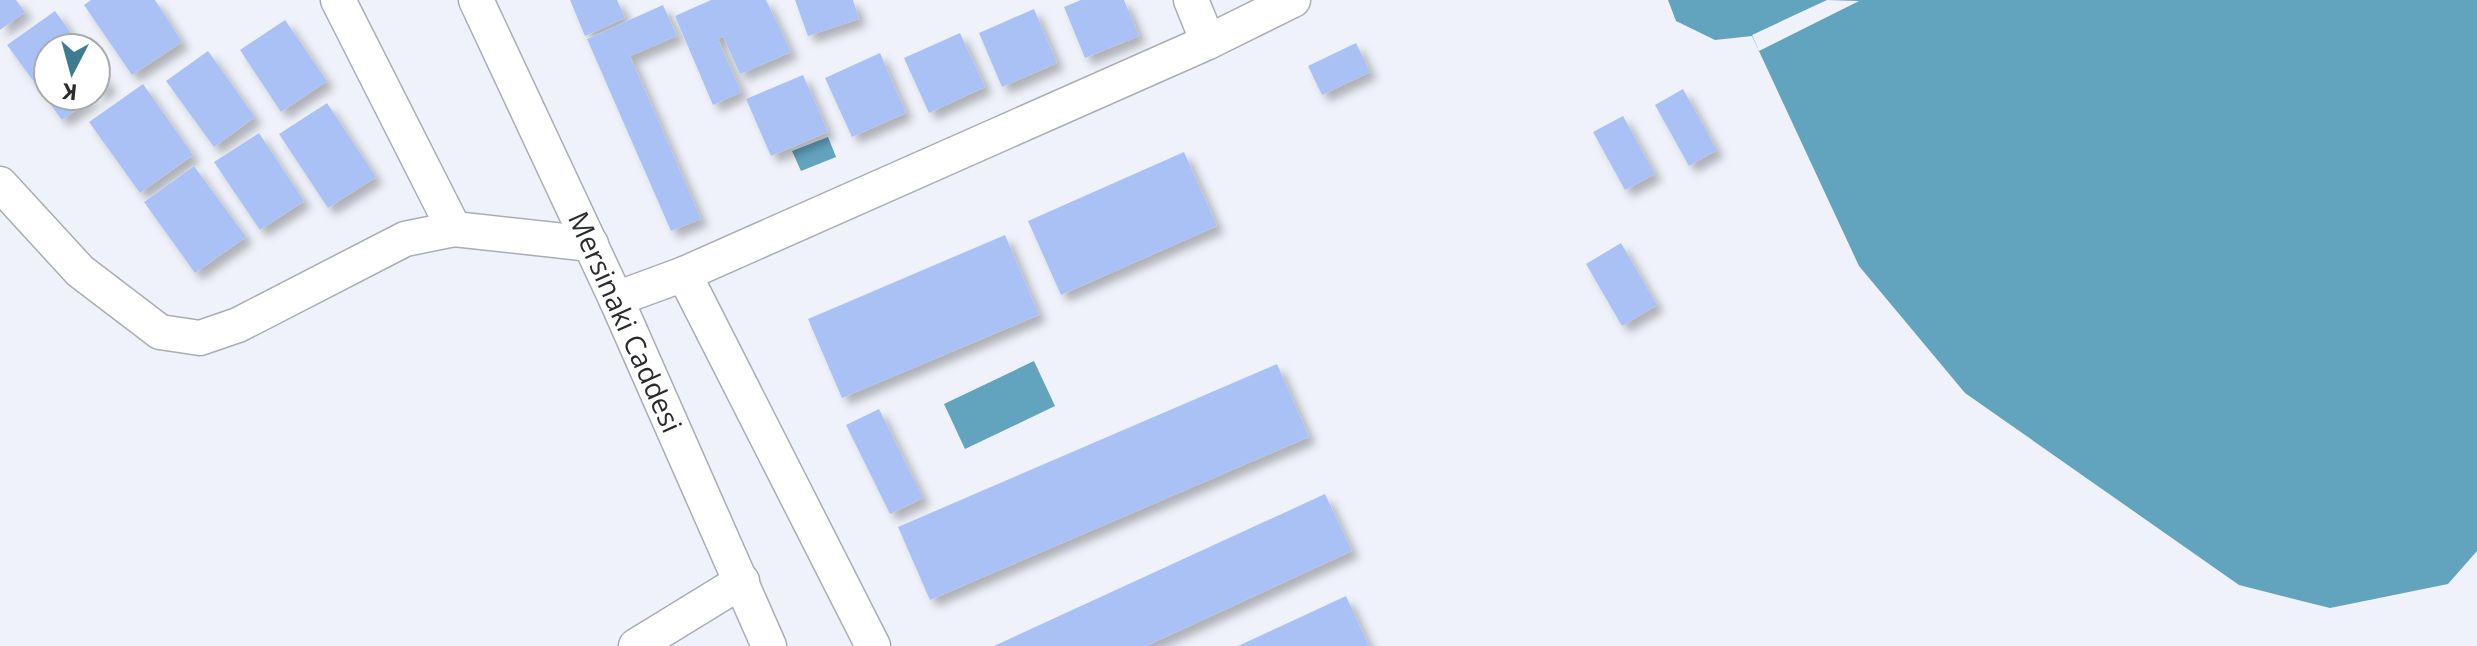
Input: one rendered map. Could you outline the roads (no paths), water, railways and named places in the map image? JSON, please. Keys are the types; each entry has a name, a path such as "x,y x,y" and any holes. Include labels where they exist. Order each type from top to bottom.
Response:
{"street":[{"path":"338,0 454,229"},
{"name":"Mersinaki Caddesi","path":"476,0 616,299 769,646"},
{"path":"1191,0 1208,42"},
{"path":"616,299 684,274 1208,42 1293,0"},
{"path":"0,184 80,271 160,332 200,338 238,325 405,239 454,229 591,244"},
{"path":"684,274 873,646"},
{"path":"636,646 742,581"}],"water":[{"path":"1668,0 2477,0 2477,551 2448,584 2330,608 2239,585 1965,393 1859,266 1752,36 1715,40 1676,21"},
{"path":"828,137 836,157 801,171 792,151"},
{"path":"1034,361 1055,406 965,449 944,404"}]}
